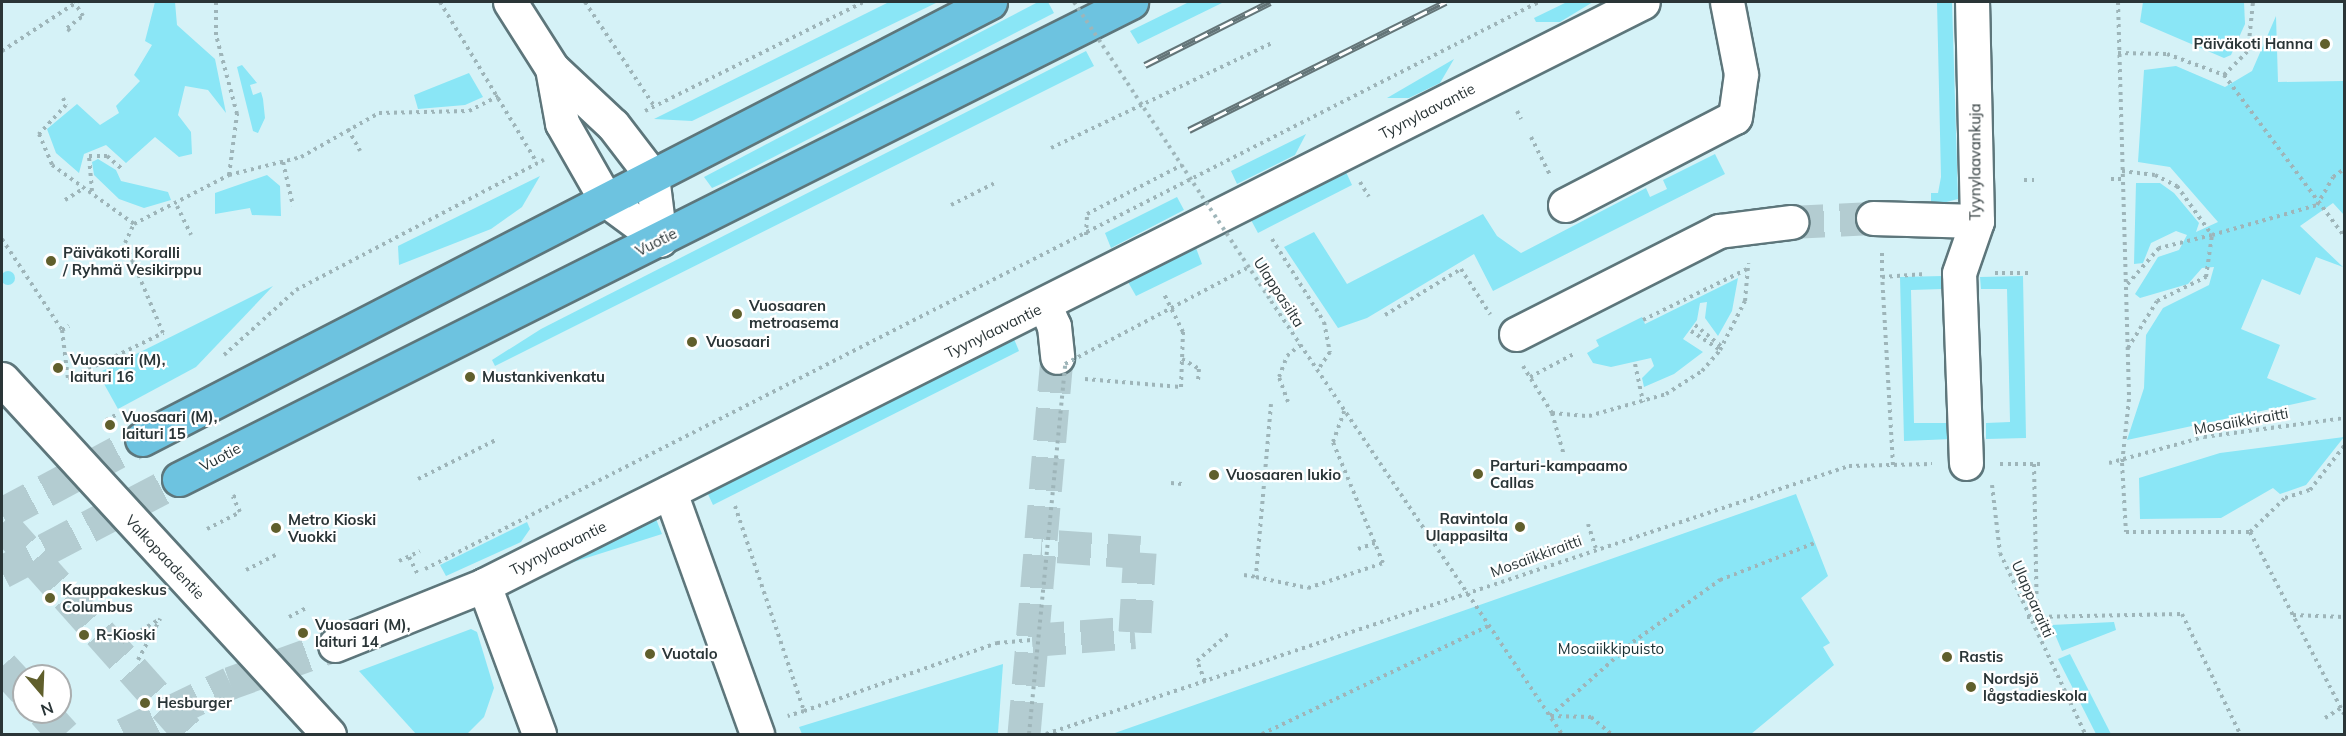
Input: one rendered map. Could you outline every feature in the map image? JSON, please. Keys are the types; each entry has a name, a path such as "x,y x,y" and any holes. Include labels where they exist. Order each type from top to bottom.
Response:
{"main road":[{"path":"141,439 990,2"},
{"name":"Vuotie","path":"179,479 1131,2"}],"street":[{"path":"510,2 552,68 614,125 652,176 660,240"},
{"name":"Tyynylaavantie","path":"335,645 484,585 1045,306 1643,2"},
{"path":"1565,205 1735,117 1741,74 1727,2"},
{"name":"Tyynylaavankuja","path":"1972,2 1977,221 1959,273 1979,463"},
{"path":"552,68 562,123 606,200 660,240"},
{"path":"1873,218 1977,221"},
{"path":"1510,338 1719,231 1744,226 1791,222"},
{"path":"1045,306 1054,326 1057,357"},
{"name":"Valkopaadentie","path":"2,380 328,735"},
{"path":"670,492 757,735"},
{"path":"484,585 539,735"}],"path":[{"path":"2,51 76,2 83,16 67,27 70,32"},
{"path":"216,2 216,34 237,114 229,175"},
{"path":"221,358 296,290 537,163 440,2"},
{"path":"585,2 654,106 864,2"},
{"name":"Ulappasilta","path":"1074,2 1300,345 1469,593 1562,735"},
{"path":"406,578 1086,235 1539,2"},
{"path":"2118,2 2127,348 2122,463 2126,532 2250,532 2285,498 2310,490 2344,446"},
{"path":"2224,75 2248,51 2253,2"},
{"path":"1051,148 1140,102 1272,43"},
{"path":"2118,53 2167,54 2224,75 2317,205 2344,236"},
{"path":"2,239 62,330 68,379 163,333 125,243 134,224 177,206 229,175 283,162 316,150 348,129 379,113 469,111 498,96"},
{"path":"63,98 66,105 39,134 52,165 84,188 92,191 134,224"},
{"path":"1517,111 1521,119"},
{"path":"348,129 360,151"},
{"path":"1531,137 1549,173"},
{"path":"92,191 89,156 107,156 122,169"},
{"path":"283,162 292,206"},
{"path":"1086,235 1087,214 1182,165"},
{"path":"2126,287 2159,248 2317,205 2333,177 2344,169"},
{"path":"2122,171 2155,175 2177,186 2212,235 2206,277 2157,301 2127,348"},
{"path":"2111,179 2122,179"},
{"path":"2024,180 2037,180"},
{"path":"951,206 994,183"},
{"path":"65,200 84,188"},
{"path":"177,206 191,235"},
{"path":"1552,413 1589,417 1643,402 1679,387 1721,349 1745,301 1749,268 1744,226"},
{"path":"1272,239 1324,322 1330,352 1318,370"},
{"path":"112,273 133,262"},
{"path":"1029,735 1065,364 1249,267"},
{"path":"1643,320 1749,268"},
{"path":"1385,315 1461,269 1510,338 1552,413 1563,452"},
{"path":"1893,465 1882,277 1959,273 2030,273"},
{"path":"1094,380 1181,387 1183,332 1164,294"},
{"path":"62,330 69,326"},
{"path":"1695,326 1721,349"},
{"path":"1691,331 1721,349"},
{"path":"1288,402 1279,377 1287,356 1300,345"},
{"path":"1530,376 1574,354"},
{"path":"1182,359 1199,369 1198,381"},
{"path":"1635,364 1643,402"},
{"path":"1256,577 1270,404"},
{"path":"1244,575 1308,588 1383,563 1332,442 1345,410"},
{"name":"Mosaiikkiraitti","path":"2109,463 2122,463 2204,437 2344,418"},
{"path":"418,479 498,439"},
{"name":"Ulapparaitti","path":"1979,463 2000,553 2027,617 2085,735"},
{"path":"2034,464 2037,616"},
{"name":"Mosaiikkiraitti","path":"1046,735 1596,548 1849,466 2044,464"},
{"path":"1170,483 1182,484"},
{"path":"207,529 240,512 233,497 238,495"},
{"path":"735,506 804,711"},
{"path":"1588,524 1596,548"},
{"path":"2250,532 2343,707 2344,714"},
{"path":"1358,549 1375,543"},
{"path":"1550,716 1633,642 1720,580 1815,543"},
{"path":"399,561 420,551"},
{"path":"246,570 279,553"},
{"path":"409,556 417,573"},
{"path":"289,617 308,607"},
{"path":"2027,617 2181,614 2240,735"},
{"path":"2293,615 2344,617"},
{"path":"122,642 160,618 138,660"},
{"path":"1262,735 1491,626"},
{"path":"1205,681 1197,661 1228,634"},
{"path":"788,716 998,643 1032,640"},
{"path":"2325,718 2343,707"},
{"path":"1550,716 1591,717 1611,735"}],"green space":[{"path":"155,2 175,2 177,25 215,59 226,113 208,90 185,86 178,115 191,132 192,154 179,157 155,137 126,163 106,145 84,154 79,173 56,153 47,129 77,104 100,125 119,113 116,106 140,81 134,75 152,45 145,41"},
{"path":"889,2 938,2 692,121 654,119"},
{"path":"1038,2 1048,2 1054,13 721,184 712,188 704,177"},
{"path":"1189,2 1224,2 1138,44 1130,31"},
{"path":"1567,2 1593,2 1560,22 1536,22 1534,18"},
{"path":"1937,2 1952,2 1958,199 1931,206 1931,193 1938,193 1941,177"},
{"path":"2143,2 2244,2 2245,24 2231,55 2224,58 2140,22"},
{"path":"2276,16 2278,82 2344,81 2344,215 2333,203 2300,226 2343,267 2316,257 2300,295 2262,279 2241,329 2280,345 2267,378 2317,399 2127,440 2144,388 2146,335 2163,308 2209,285 2214,267 2202,268 2188,284 2140,298 2135,294 2158,257 2179,250 2187,235 2176,231 2151,243 2143,263 2134,264 2136,183 2160,183 2174,193 2199,223 2196,232 2218,222 2170,167 2138,162 2144,70 2176,66 2225,87 2252,71"},
{"path":"1086,51 1094,66 495,366 492,360 541,329"},
{"path":"1454,59 1440,83 1409,98 1387,98"},
{"path":"242,65 257,83 250,85 253,95 261,92 263,99 265,118 258,133 253,131 237,67"},
{"path":"469,73 483,97 465,105 418,109 414,95"},
{"path":"1306,134 1295,155 1237,184 1231,171"},
{"path":"1715,154 1725,174 1493,291 1474,254 1367,318 1338,328 1284,247 1314,232 1347,284 1483,214 1497,236 1521,253 1646,188 1650,197 1667,189 1663,180"},
{"path":"98,159 116,170 121,181 168,192 171,200 144,208 119,199 94,175 92,162"},
{"path":"1346,172 1352,185 1258,233 1251,220"},
{"path":"267,175 280,186 281,216 252,215 250,208 215,214 215,193"},
{"path":"540,176 522,207 491,229 399,265 398,246"},
{"path":"1177,197 1184,210 1111,248 1105,233"},
{"path":"1196,248 1202,264 1136,296 1128,282"},
{"path":"5,271 11,271 15,278 11,285 5,285 1,281 1,275"},
{"path":"1943,276 1943,289 1911,290 1914,423 1951,423 1952,439 1904,441 1900,277"},
{"path":"2023,276 2026,438 1986,439 1986,423 2010,422 2007,289 1981,289 1980,277"},
{"path":"1738,278 1732,311 1718,336 1705,318 1707,302 1700,303 1697,320 1683,339 1703,352 1674,374 1644,387 1642,378 1654,366 1651,358 1611,367 1593,363 1587,353 1599,346 1596,340 1642,317 1645,324"},
{"path":"273,286 196,367 118,409 98,373"},
{"path":"1014,339 1019,351 713,505 707,492"},
{"path":"2344,437 2306,485 2280,494 2273,488 2221,518 2140,519 2139,478 2220,453"},
{"name":"Mosaiikkipuisto","path":"1796,494 1828,576 1801,598 1830,643 1823,647 1834,665 1751,734 1112,734"},
{"path":"656,519 662,534 561,566"},
{"path":"527,522 530,529 521,542 446,576 440,565"},
{"path":"2114,622 2116,630 2062,651 2051,625"},
{"path":"471,629 477,632 494,688 484,717 467,734 416,734 359,671"},
{"path":"2070,654 2111,734 2096,734 2058,659"},
{"path":"1003,664 998,733 802,734 799,727"}],"tunnel":[{"path":"1791,222 1873,218"},
{"path":"1024,734 1057,357"},
{"path":"2,514 142,439"},
{"path":"2,572 179,479"},
{"path":"2,523 190,734"},
{"path":"1032,640 1135,632 1140,552 1041,545"},
{"path":"124,734 230,683 335,645"},
{"path":"2,666 12,677"},
{"path":"55,724 64,734"}],"railway":[{"path":"1145,65 1270,2"},
{"path":"1189,130 1446,2"}],"place":[{"name":"Päiväkoti Hanna","path":"2325,44"},
{"name":"Päiväkoti Koralli / Ryhmä Vesikirppu","path":"51,261"},
{"name":"Vuosaaren metroasema","path":"737,314"},
{"name":"Vuosaari","path":"692,342"},
{"name":"Vuosaari (M), laituri 16","path":"58,368"},
{"name":"Mustankivenkatu","path":"470,377"},
{"name":"Vuosaari (M), laituri 15","path":"110,425"},
{"name":"Parturi-kampaamo Callas","path":"1478,474"},
{"name":"Vuosaaren lukio","path":"1214,475"},
{"name":"Ravintola Ulappasilta","path":"1520,527"},
{"name":"Metro Kioski Vuokki","path":"276,528"},
{"name":"Kauppakeskus Columbus","path":"50,598"},
{"name":"Vuosaari (M), laituri 14","path":"303,633"},
{"name":"R-Kioski","path":"84,635"},
{"name":"Vuotalo","path":"650,654"},
{"name":"Rastis","path":"1947,657"},
{"name":"Nordsjö lågstadieskola","path":"1971,687"},
{"name":"Hesburger","path":"145,703"}]}
